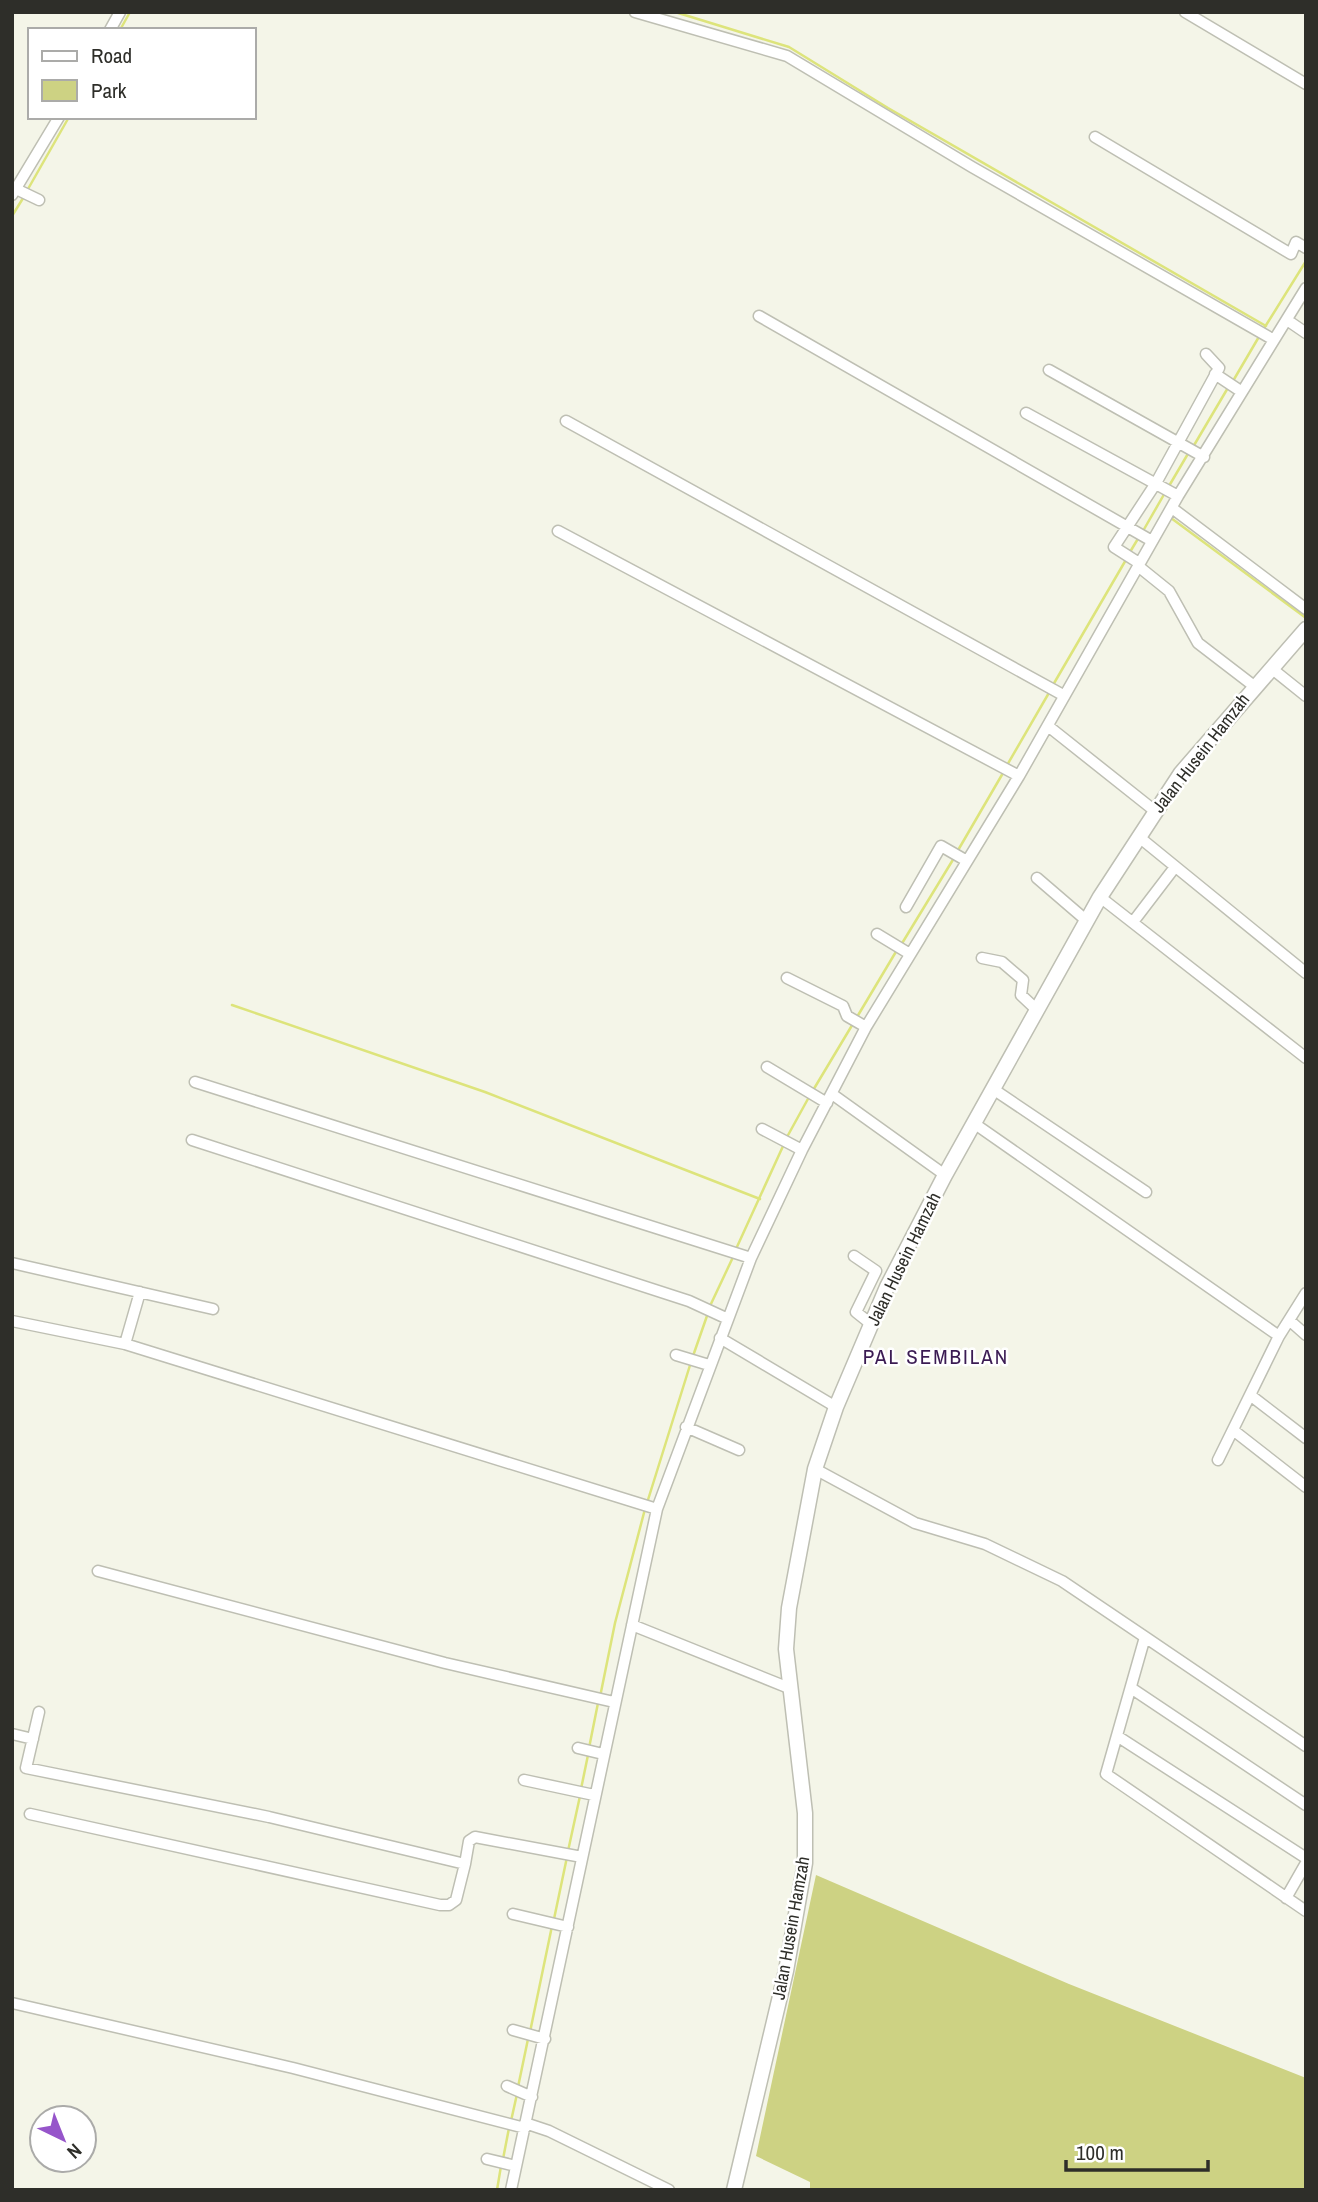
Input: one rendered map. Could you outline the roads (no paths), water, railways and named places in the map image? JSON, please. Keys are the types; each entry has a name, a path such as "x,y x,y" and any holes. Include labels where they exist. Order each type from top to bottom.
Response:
{"street":[{"path":"111,28 120,12"},
{"path":"637,12 787,56 972,167 1271,337"},
{"path":"1185,12 1306,83"},
{"path":"35,198 16,192 58,119"},
{"path":"1095,137 1290,254 1301,245"},
{"path":"511,2190 513,2166 543,2039 599,1753 632,1625 657,1508 750,1257 799,1149 863,1026 1015,774 1048,726 1061,694 1203,456 1238,389 1271,337 1287,320 1306,288"},
{"path":"759,316 1152,540"},
{"path":"1287,320 1306,333"},
{"path":"1206,354 1219,365 1217,375 1182,445 1114,547 1169,591 1180,605 1191,636 1198,643 1254,685"},
{"path":"1049,370 1203,456"},
{"path":"1217,375 1238,389"},
{"path":"1026,413 1178,496"},
{"path":"566,421 1061,694"},
{"path":"1170,512 1306,609"},
{"path":"558,531 1015,774"},
{"name":"Jalan Husein Hamzah","path":"734,2190 786,1971 805,1863 805,1813 786,1649 789,1608 815,1469 836,1407 871,1324 946,1175 1100,897 1181,773 1254,685 1306,629"},
{"path":"1271,668 1306,696"},
{"path":"1048,726 1154,811"},
{"path":"1139,837 1306,973"},
{"path":"906,907 941,846 964,860"},
{"path":"1133,922 1175,867"},
{"path":"1037,878 1087,921"},
{"path":"1100,897 1306,1058"},
{"path":"877,934 907,953"},
{"path":"982,958 1002,962 1023,980 1021,995 1038,1011"},
{"path":"787,978 843,1006 847,1016 863,1026"},
{"path":"767,1067 805,1090 827,1099 946,1175"},
{"path":"195,1082 750,1257"},
{"path":"993,1089 1146,1192"},
{"path":"975,1124 1279,1336"},
{"path":"762,1129 799,1149"},
{"path":"192,1140 703,1307 726,1319"},
{"path":"853,1256 876,1271 856,1312 871,1324"},
{"path":"12,1263 213,1309"},
{"path":"125,1344 140,1292"},
{"path":"1218,1460 1279,1336 1306,1293"},
{"path":"1289,1320 1306,1335"},
{"path":"12,1321 125,1344 657,1508"},
{"path":"720,1338 836,1407"},
{"path":"676,1355 708,1365"},
{"path":"1250,1395 1306,1438"},
{"path":"686,1427 738,1450"},
{"path":"1233,1430 1306,1487"},
{"path":"815,1469 915,1523 985,1544 1062,1581 1306,1746"},
{"path":"98,1571 445,1663 613,1702"},
{"path":"632,1625 789,1688"},
{"path":"1145,1637 1106,1774 1108,1778 1306,1911"},
{"path":"1131,1688 1306,1805"},
{"path":"39,1712 26,1768 269,1817 465,1864"},
{"path":"12,1734 33,1739"},
{"path":"1117,1736 1306,1861 1286,1898"},
{"path":"578,1748 599,1753"},
{"path":"524,1780 592,1794"},
{"path":"30,1814 440,1905 449,1905 456,1900 472,1837 578,1856"},
{"path":"513,1914 542,1923 565,1926"},
{"path":"12,2003 549,2131 669,2190"},
{"path":"516,2031 543,2039"},
{"path":"510,2087 530,2096"},
{"path":"490,2160 513,2166"}],"waterway":[{"path":"121,28 130,12"},
{"path":"675,12 789,47 888,108 1266,326"},
{"path":"28,189 68,119"},
{"path":"12,216 25,195"},
{"path":"1263,330 1306,261"},
{"path":"1233,381 1260,335"},
{"path":"1193,447 1229,386"},
{"path":"1169,486 1189,452"},
{"path":"1143,531 1166,491"},
{"path":"1171,518 1306,618"},
{"path":"1130,552 1139,537"},
{"path":"1053,685 1127,558"},
{"path":"1006,767 1050,691"},
{"path":"957,852 1003,773"},
{"path":"901,945 954,858"},
{"path":"857,1017 897,950"},
{"path":"232,1005 485,1092 760,1199"},
{"path":"812,1092 854,1022"},
{"path":"787,1137 809,1097"},
{"path":"736,1249 784,1144"},
{"path":"710,1306 734,1255"},
{"path":"693,1356 708,1313"},
{"path":"647,1503 691,1362"},
{"path":"600,1697 615,1623 645,1509"},
{"path":"589,1748 598,1703"},
{"path":"581,1789 588,1755"},
{"path":"568,1851 580,1796"},
{"path":"554,1919 567,1857"},
{"path":"530,2032 552,1926"},
{"path":"518,2087 528,2039"},
{"path":"511,2121 517,2094"},
{"path":"503,2159 509,2128"},
{"path":"497,2190 501,2166"}],"district":[{"name":"PAL SEMBILAN","path":"936,1357"}]}
